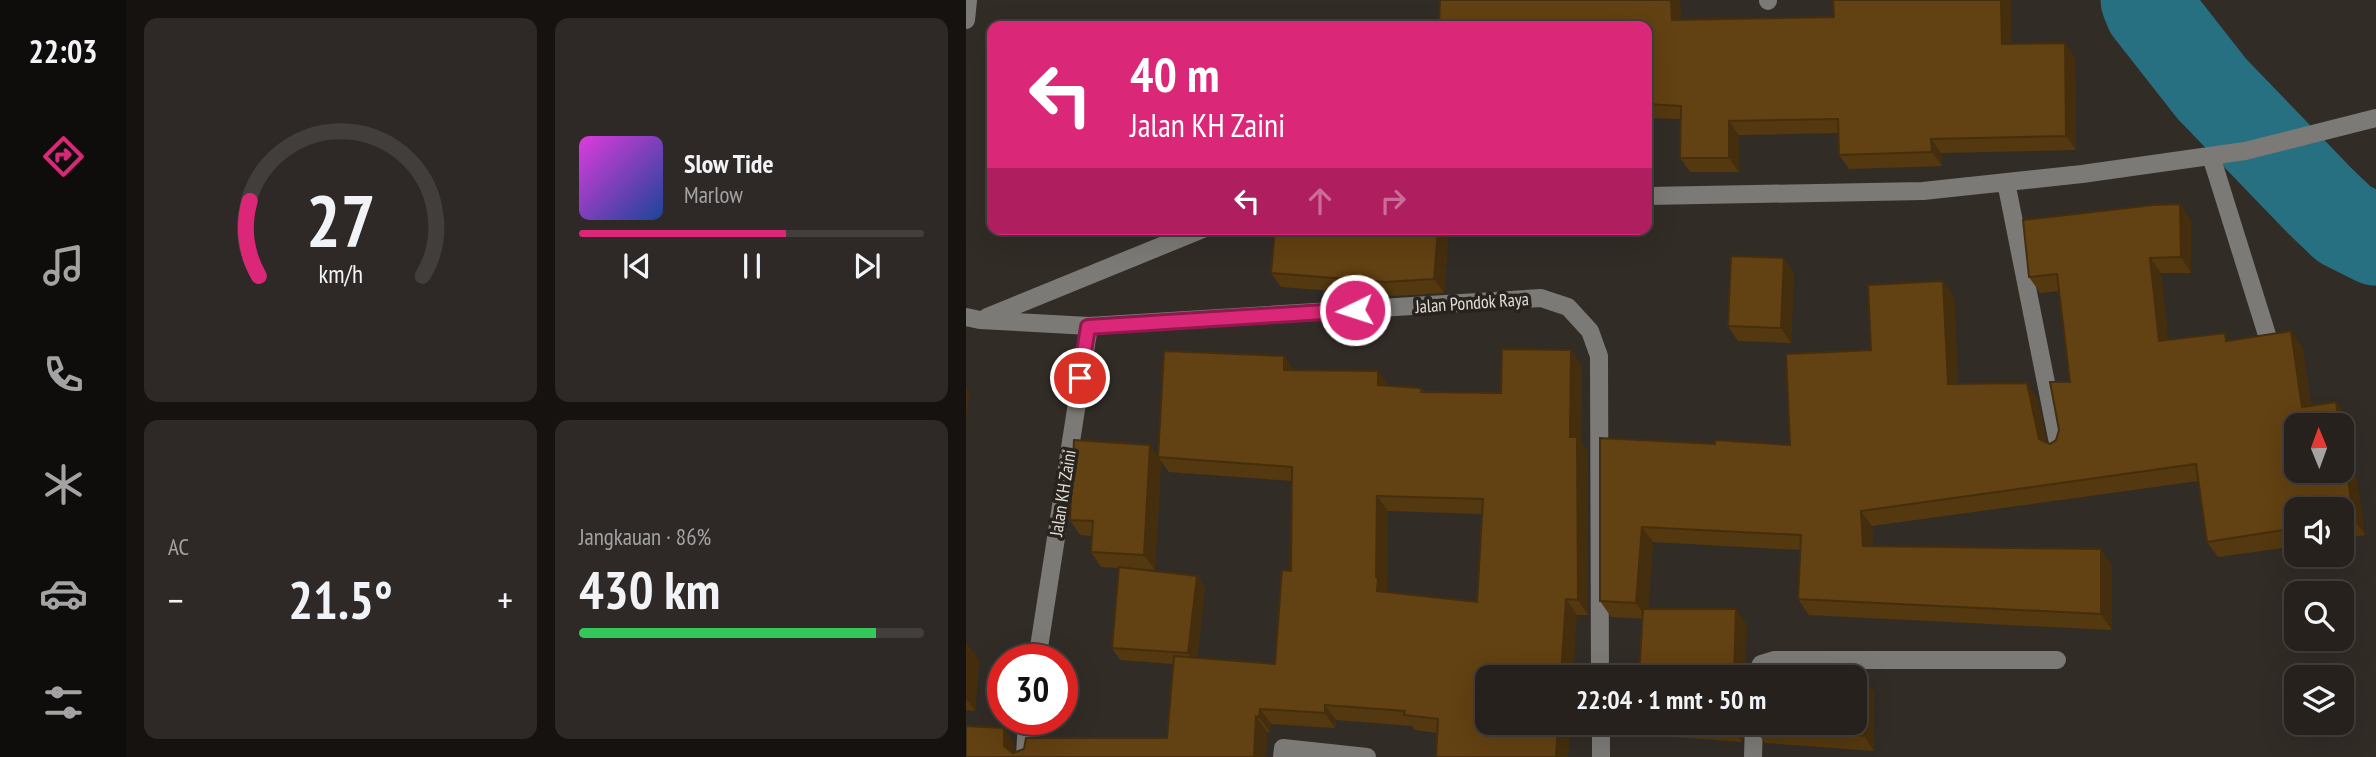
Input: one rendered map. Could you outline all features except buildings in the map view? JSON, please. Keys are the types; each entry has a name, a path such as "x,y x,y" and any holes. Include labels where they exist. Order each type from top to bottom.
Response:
{"street":[{"path":"966,20 968,0"},
{"path":"1652,196 1923,191 2245,151 2376,118"},
{"path":"2211,156 2268,338"},
{"path":"2006,182 2059,448"},
{"path":"973,318 1187,235"},
{"name":"Jalan Pondok Raya","path":"973,318 1088,327 1541,298 1569,307 1590,331 1599,356 1600,665"},
{"name":"Jalan KH Zaini","path":"1039,644 1088,327"},
{"path":"1761,665 1774,660 2057,660"},
{"path":"1025,757 1026,735"},
{"path":"1601,735 1601,757"},
{"path":"1753,757 1754,735"},
{"path":"1282,757 1283,748 1367,757"}],"waterway":[{"path":"2146,0 2150,10 2212,89 2344,224 2376,240"}],"route":[{"path":"1080,378 1088,327 1355,310"}]}
